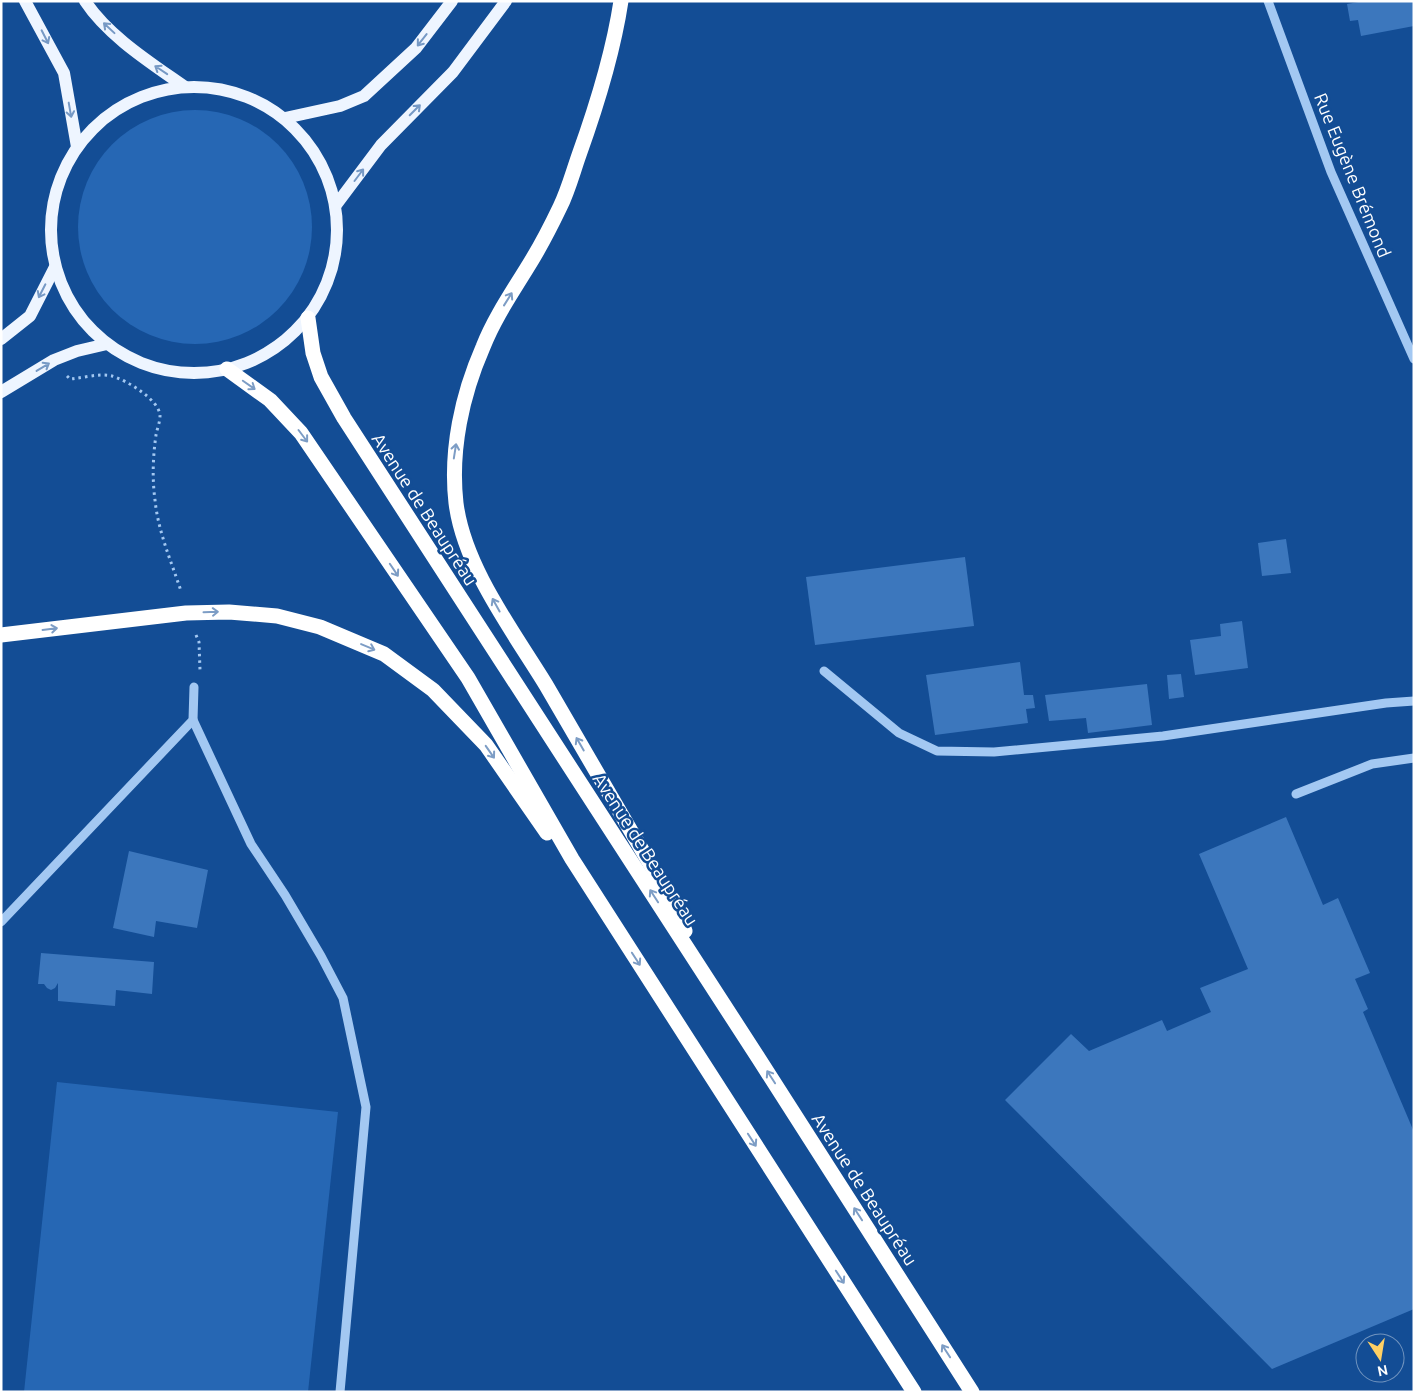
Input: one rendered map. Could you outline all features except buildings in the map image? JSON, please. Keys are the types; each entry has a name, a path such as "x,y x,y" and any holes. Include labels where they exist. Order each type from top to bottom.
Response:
{"highway":[{"path":"621,1 616,37 598,99 562,204 528,266 503,306 487,338 464,401 454,459 456,503 463,535 481,578 674,905 703,972"},
{"name":"Avenue de Beaupréau","path":"308,318 313,353 321,378 344,418 703,972 972,1392"},
{"path":"227,370 270,400 301,433 468,678 572,859 914,1392"},
{"path":"1,635 186,613 228,612 277,616 320,627 384,654 433,690 486,745 547,833 572,859"}],"main road":[{"path":"25,1 64,73 77,147"},
{"path":"85,1 92,12 136,53 185,87"},
{"path":"285,118 340,106 364,96 416,48 452,1"},
{"path":"336,204 381,145 453,72 506,1"},
{"path":"185,87 221,88 255,99 285,118 303,136 318,157 329,180 336,204 338,244 328,283 308,318 272,350 227,370 186,373 152,366 144,364 107,344 75,310 55,267 50,225 58,184 77,147 98,123 124,104 154,92 185,87"},
{"path":"1,340 30,316 55,267"},
{"path":"1,392 54,360 77,351 107,344"}],"street":[{"name":"Rue Eugène Brémond","path":"1268,1 1331,172 1414,359"},
{"path":"824,672 899,733 937,751 994,752 1163,736 1386,703 1414,701"},
{"path":"194,687 193,720 251,844 294,910 343,998 357,1064 366,1108 340,1392"},
{"path":"1,922 193,720"},
{"path":"1296,794 1372,764 1414,758"}],"path":[{"path":"54,360 70,379 110,376 129,383 148,397 159,410 160,416 156,434 153,468 155,500 160,528 186,613 199,642 200,676 194,687"}],"shaded area":[{"path":"183,110 207,110 240,119 260,129 278,144 293,162 303,182 310,204 312,227 310,250 303,272 293,292 278,310 260,325 229,339 207,344 183,344 161,339 130,325 104,301 97,292 83,261 78,239 78,215 83,193 97,162 121,136 130,129 161,115"},
{"path":"57,1082 338,1112 308,1392 24,1392"}]}
